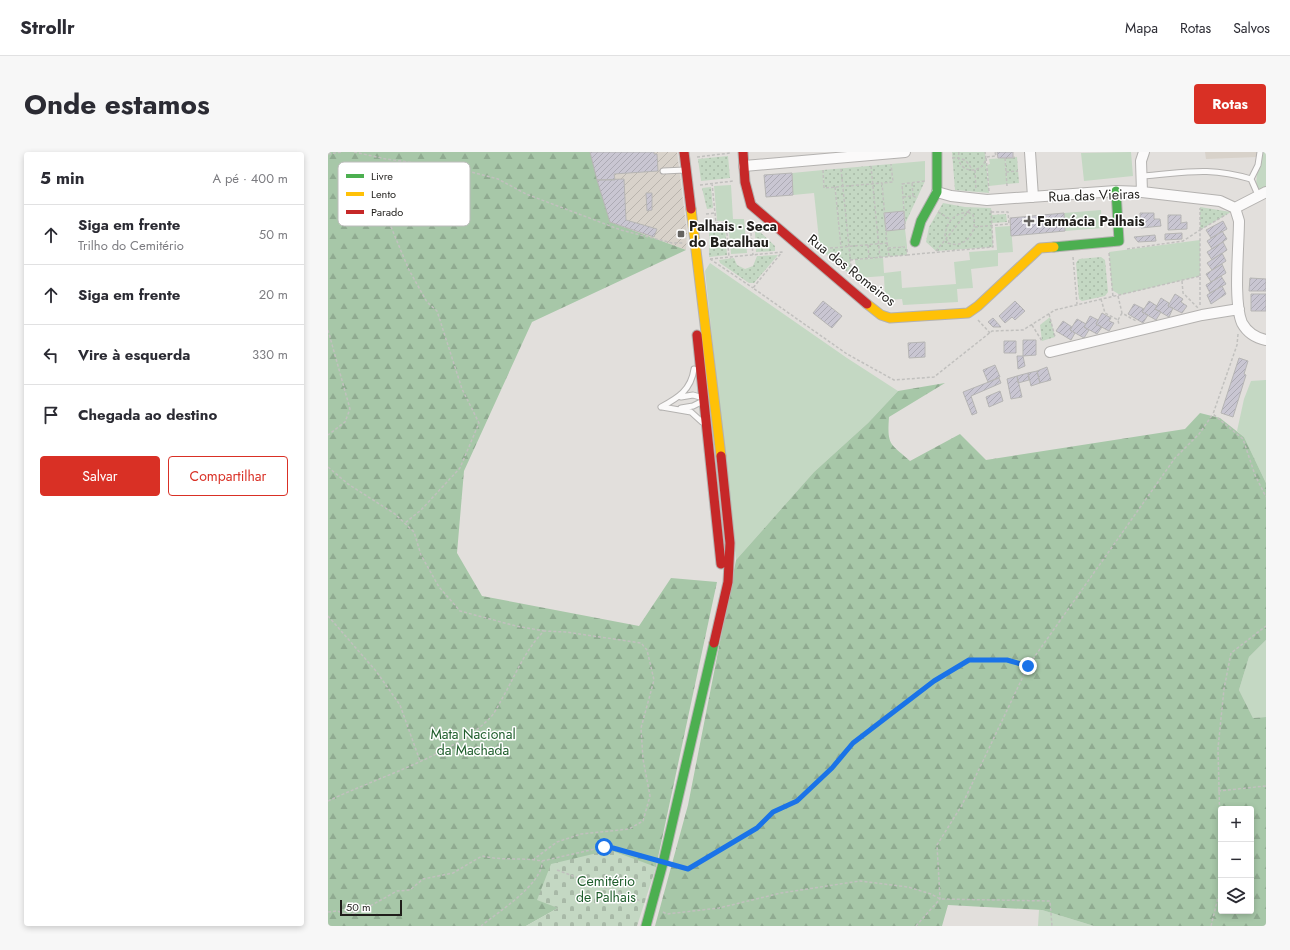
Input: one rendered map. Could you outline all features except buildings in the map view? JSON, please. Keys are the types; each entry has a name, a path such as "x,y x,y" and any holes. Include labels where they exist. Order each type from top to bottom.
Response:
{"main road":[{"path":"646,926 663,863 729,576 730,543 719,434 696,259 684,152"},
{"name":"Rua dos Romeiros","path":"743,152 748,196 751,205 881,315 890,318 968,313 978,306 1040,248 1119,241 1116,191"},
{"path":"915,242 921,221 937,192 937,152"},
{"path":"696,259 697,330 703,399 723,578 722,606"}],"street":[{"path":"744,166 905,152"},
{"path":"1030,152 1033,197"},
{"path":"1142,192 1141,160 1144,152"},
{"name":"Rua das Vieiras","path":"937,192 951,196 987,200 1116,191 1142,192 1220,201 1233,210"},
{"path":"1262,194 1233,210 1240,221 1239,309 1243,323 1254,336 1266,340"},
{"path":"1050,352 1202,315 1239,309"}],"lane":[{"path":"1251,179 1258,165 1260,152"},
{"path":"663,172 686,170"},
{"path":"1141,176 1199,170 1216,171 1251,179 1262,194"},
{"path":"697,330 692,379 688,388 680,397 661,407 685,410 695,415 707,430"},
{"path":"676,409 697,405 710,391 713,382"},
{"path":"680,397 696,395 703,399 709,406 719,434"}],"path":[{"path":"328,154 342,152"},
{"path":"354,152 408,162"},
{"path":"959,152 958,158 962,166 974,170 983,166 986,156"},
{"path":"986,152 989,193"},
{"path":"986,156 996,156 995,152"},
{"path":"697,157 730,153"},
{"path":"952,158 958,158 966,161 974,170 976,192"},
{"path":"1007,186 1005,158 1017,158"},
{"path":"823,170 824,188 873,184 893,182 891,164"},
{"path":"871,166 880,258"},
{"path":"841,169 852,276"},
{"path":"1006,172 1018,171"},
{"path":"470,172 498,179 526,194 632,234 672,243 694,242"},
{"path":"700,185 733,181"},
{"path":"905,224 902,184 926,181"},
{"path":"912,182 913,196"},
{"path":"712,183 716,223 726,223 729,257"},
{"path":"882,183 889,257"},
{"path":"835,187 841,247"},
{"path":"903,197 913,196 917,198"},
{"path":"1182,280 1183,293 1200,310 1200,207"},
{"path":"936,251 971,208"},
{"path":"850,260 936,251 994,247 991,208"},
{"path":"1124,249 1183,241 1233,210"},
{"path":"937,212 950,219"},
{"path":"968,212 973,215 975,227 970,236 962,243 951,244 945,240 945,232 950,219 958,213 968,212"},
{"path":"975,227 992,224 1008,224 1008,212 991,212"},
{"path":"706,214 715,213"},
{"path":"750,223 752,255"},
{"path":"391,226 409,270 427,302 437,311 462,389 479,423 460,468 421,510 405,523"},
{"path":"820,249 888,244"},
{"path":"868,245 868,258"},
{"path":"888,248 907,246 907,255"},
{"path":"753,288 782,252 710,259 848,354 894,380 934,377 992,331 1023,330 1055,310 1200,276"},
{"path":"1108,252 1113,297"},
{"path":"1073,257 1077,304"},
{"path":"1118,296 1122,312 1118,320 1120,330"},
{"path":"1101,299 1105,313 1118,320"},
{"path":"1122,312 1141,324"},
{"path":"1049,314 1055,337"},
{"path":"978,320 990,333"},
{"path":"916,926 940,899 937,845 962,806 1028,666 1175,458 1199,434 1213,414 1237,345 1238,331 1243,323"},
{"path":"1032,325 1042,341"},
{"path":"328,330 350,409 345,422 328,435"},
{"path":"1213,414 1243,439 1255,475 1266,497"},
{"path":"328,467 348,484 395,514 414,532 421,555 439,587 460,611 516,626 641,644 647,650 654,680 640,728 643,759 650,796 643,822 629,829 581,834 558,842 534,859"},
{"path":"328,616 376,671 400,705 420,761"},
{"path":"1220,842 1218,748 1224,689 1231,653 1266,626"},
{"path":"328,801 420,761 470,734 491,717 531,645 544,631"},
{"path":"328,912 337,911 349,915 372,905 397,891 410,890 423,879 453,873 482,856 498,860 534,859 542,861 604,847 613,848 688,869 757,828 773,812 797,801 832,768 853,743 934,681 969,660 1007,660 1028,666"},
{"path":"1218,791 1266,786"},
{"path":"481,926 522,894 537,877 542,867 542,861"},
{"path":"557,870 645,903 667,914 719,908 781,892 860,881 908,887 931,894 940,899 1050,901 1052,926"},
{"path":"1212,926 1218,899"}],"shaded area":[{"path":"590,152 677,152 687,233 686,250 610,222"},
{"path":"1205,152 1257,152 1257,157 1206,159"}],"green space":[{"name":"Mata Nacional da Machada","path":"328,152 590,152 610,222 686,250 532,322 464,471 457,553 482,596 639,626 671,578 717,582 656,867 558,908 526,926 328,926"},
{"path":"952,152 985,152 989,193 955,190"},
{"path":"1131,152 1133,176 1084,181 1081,153"},
{"path":"1258,152 1266,152 1266,190 1263,191 1256,188"},
{"path":"728,156 730,178 701,181 698,159"},
{"path":"1017,157 1019,183 1007,184 1005,158"},
{"path":"1005,158 1007,184 989,186 987,165 990,164 989,159"},
{"path":"925,161 925,181 902,184 904,211 884,213 882,183 893,182 891,164"},
{"path":"891,164 893,182 882,184 888,248 907,246 907,255 850,260 852,276 820,249 841,247 835,187 824,188 823,170"},
{"path":"823,170 824,188 835,187 841,247 820,249 814,193 793,195 792,173"},
{"path":"925,181 905,224 902,184"},
{"path":"731,185 733,219 744,219 747,253 731,254 728,221 717,221 714,186"},
{"path":"711,187 713,208 707,209 702,188"},
{"path":"943,203 965,207 991,208 992,215 1006,214 1007,222 992,223 993,247 936,251 926,242 929,227"},
{"path":"1200,207 1231,212 1200,230"},
{"path":"1101,210 1102,228 1065,231 1064,213"},
{"path":"709,219 713,219 714,226 725,225 727,255 709,257"},
{"path":"1011,226 1013,252 998,253 998,266 971,269 973,288 957,289 958,302 903,305 902,299 885,300 884,276 857,278 855,260 883,257 884,273 901,271 902,288 956,284 954,262 970,260 969,252 997,250 995,227"},
{"path":"905,229 907,246 888,248 886,231"},
{"path":"755,232 760,232 775,246 775,251 756,252"},
{"path":"1200,240 1200,276 1120,295 1112,290 1109,252"},
{"path":"778,255 754,283 749,283 720,263 719,260 734,258 737,265 745,269 753,266 757,256"},
{"path":"1101,257 1105,260 1108,292 1105,296 1082,301 1079,299 1076,263 1079,259"},
{"path":"710,263 847,358 898,391 868,423 814,472 736,560 705,271"},
{"path":"1050,317 1055,337 1042,341 1040,325"},
{"path":"1266,380 1266,483 1244,437 1237,431 1244,399 1251,381"},
{"path":"945,383 889,417 889,439 894,447 910,461 960,434 986,460 1185,429 1200,413 1220,418 1244,437 1266,483 1266,640 1249,657 1239,690 1253,718 1266,717 1266,926 1094,926 1042,910 948,905 942,926 655,926 688,805 736,560 814,472 868,423 898,391"},
{"path":"1266,640 1266,717 1253,718 1239,690 1249,657"},
{"name":"Cemitério de Palhais","path":"610,850 656,867 637,926 526,926 558,908 537,900 551,864"},
{"path":"1039,910 1042,910 1094,926 1038,926"}],"traffic: fast":[{"path":"915,242 921,221 937,192 937,152"},
{"path":"1054,247 1119,241 1116,191"},
{"path":"646,926 663,863 714,643"}],"traffic: slow":[{"path":"691,209 721,456"},
{"path":"867,304 881,315 890,318 968,313 978,306 1040,248 1054,247"}],"traffic: jam":[{"path":"684,152 691,209"},
{"path":"743,152 745,182 751,205 867,304"},
{"path":"697,335 721,564"},
{"path":"714,643 728,582 730,543 721,456"}],"place":[{"name":"Farmácia Palhais","path":"1029,221"},
{"name":"Palhais - Seca do Bacalhau","path":"681,234"}],"route":[{"path":"604,847 613,848 688,869 757,828 773,812 797,801 832,768 853,743 934,681 969,660 1007,660 1028,666"}]}
